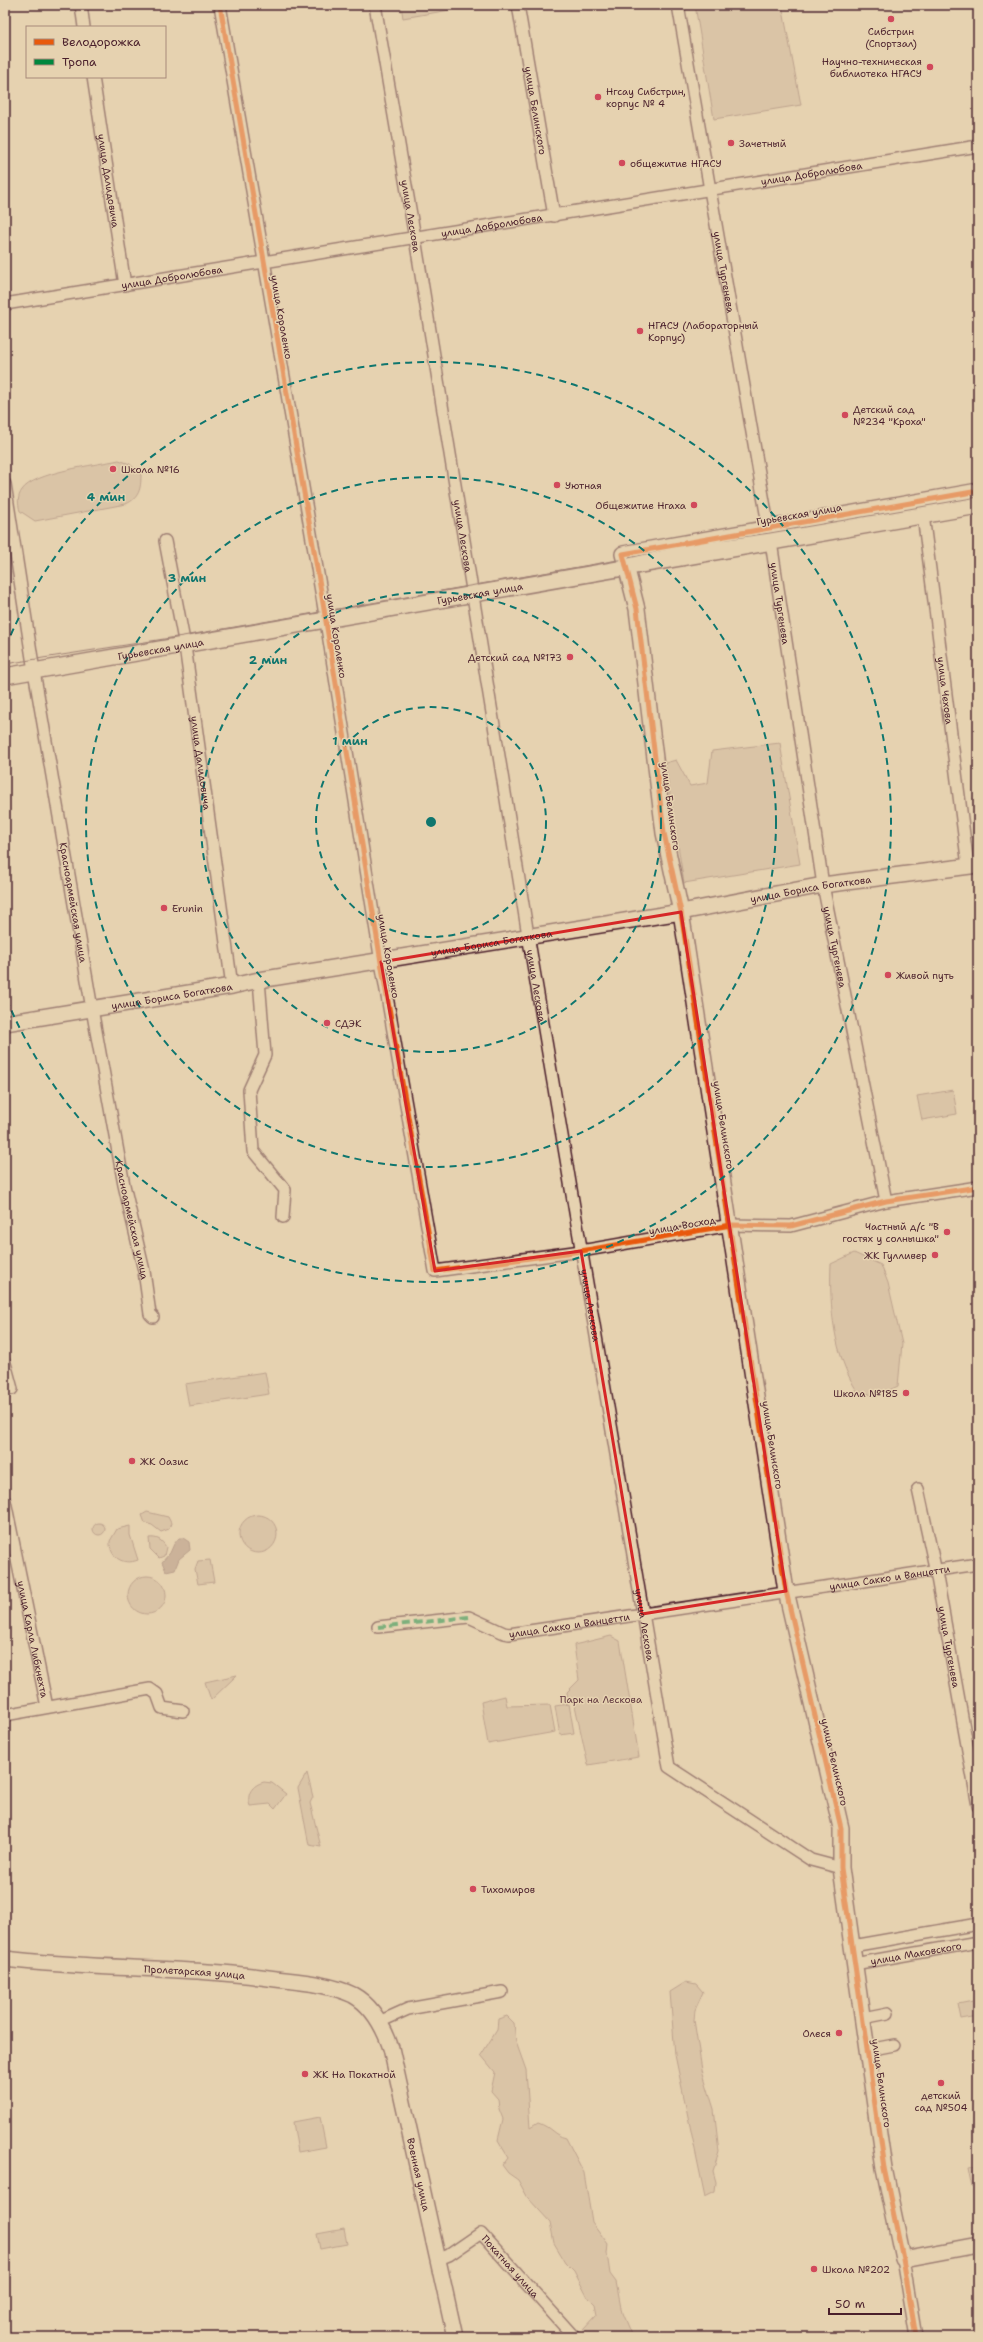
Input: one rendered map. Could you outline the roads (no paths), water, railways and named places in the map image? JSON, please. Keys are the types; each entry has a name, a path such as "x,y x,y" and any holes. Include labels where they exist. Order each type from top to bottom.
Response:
{"street":[{"path":"81,5 84,26"},
{"name":"улица Короленко","path":"220,5 263,263 326,621 381,962 435,1271"},
{"name":"улица Лескова","path":"375,5 415,238 528,935 669,1767 811,1860 841,1868"},
{"name":"улица Белинского","path":"518,5 554,216"},
{"name":"улица Тургенева","path":"678,5 770,535 823,885 886,1201"},
{"name":"улица Далидовича","path":"93,78 125,285"},
{"name":"улица Добролюбова","path":"5,304 978,146"},
{"name":"Красноармейская улица","path":"5,484 34,671 92,1009 125,1191 144,1271 150,1314 153,1317"},
{"name":"Гурьевская улица","path":"5,676 185,646 472,594 624,561 770,535 978,491"},
{"name":"Гурьевская улица","path":"770,535 923,515 978,506"},
{"name":"улица Чехова","path":"923,515 973,865"},
{"name":"улица Далидовича","path":"165,541 185,646 232,986"},
{"name":"улица Белинского","path":"624,561 637,609 664,833 681,912 731,1225 786,1591 840,1828 841,1868 884,2168 903,2259 916,2337"},
{"name":"улица Бориса Богаткова","path":"5,1023 232,986 259,980 381,962 528,935 681,912 823,885 973,865"},
{"path":"259,980 265,1055 249,1090 253,1151 285,1190 283,1217"},
{"name":"улица Восход","path":"435,1271 582,1251 731,1225 791,1226 886,1201 978,1187"},
{"path":"5,1363 12,1389"},
{"name":"улица Тургенева","path":"918,1489 936,1572 978,1806"},
{"name":"улица Карла Либкнехта","path":"5,1501 47,1707"},
{"name":"улица Сакко и Ванцетти","path":"378,1627 469,1617 509,1634 786,1591 936,1572 978,1564"},
{"path":"5,1715 150,1689 157,1694 162,1708 182,1711"},
{"path":"852,1946 978,1924"},
{"name":"улица Маковского","path":"854,1964 978,1942"},
{"name":"Пролетарская улица","path":"5,1959 36,1963 192,1970 250,1975 326,1986 353,1996 367,2005 376,2018"},
{"path":"376,2018 408,2009 502,1992"},
{"path":"863,2018 888,2013"},
{"name":"Военная улица","path":"376,2018 384,2030 391,2048 439,2259 455,2337"},
{"path":"868,2050 894,2045"},
{"name":"Покатная улица","path":"439,2259 449,2255 481,2233 574,2337"},
{"path":"903,2259 978,2245"}],"tram line":[{"path":"5,664 183,636 624,559 686,545 770,533 978,497"}],"place":[{"name":"Сибстрин (Спортзал)","path":"891,19"},
{"name":"Научно-техническая библиотека НГАСУ","path":"930,67"},
{"name":"Нгсау Сибстрин, корпус № 4","path":"598,97"},
{"name":"Зачетный","path":"731,143"},
{"name":"общежитие НГАСУ","path":"622,163"},
{"name":"НГАСУ (Лабораторный Корпус)","path":"640,331"},
{"name":"Детский сад №234 \"Кроха\"","path":"845,415"},
{"name":"Школа №16","path":"113,469"},
{"name":"Уютная","path":"557,485"},
{"name":"Общежитие Нгаха","path":"694,505"},
{"name":"Детский сад №173","path":"570,657"},
{"name":"Erunin","path":"164,908"},
{"name":"Живой путь","path":"888,975"},
{"name":"СДЭК","path":"327,1023"},
{"name":"Частный д/c \"В гостях у солнышка\"","path":"947,1232"},
{"name":"ЖК Гулливер","path":"935,1255"},
{"name":"Школа №185","path":"906,1393"},
{"name":"ЖК Оазис","path":"132,1461"},
{"name":"Тихомиров","path":"473,1889"},
{"name":"Олеся","path":"839,2033"},
{"name":"ЖК На Покатной","path":"305,2074"},
{"name":"детский сад №504","path":"941,2083"},
{"name":"Школа №202","path":"814,2269"}],"park label":[{"name":"Парк на Лескова","path":"601,1699"}]}
